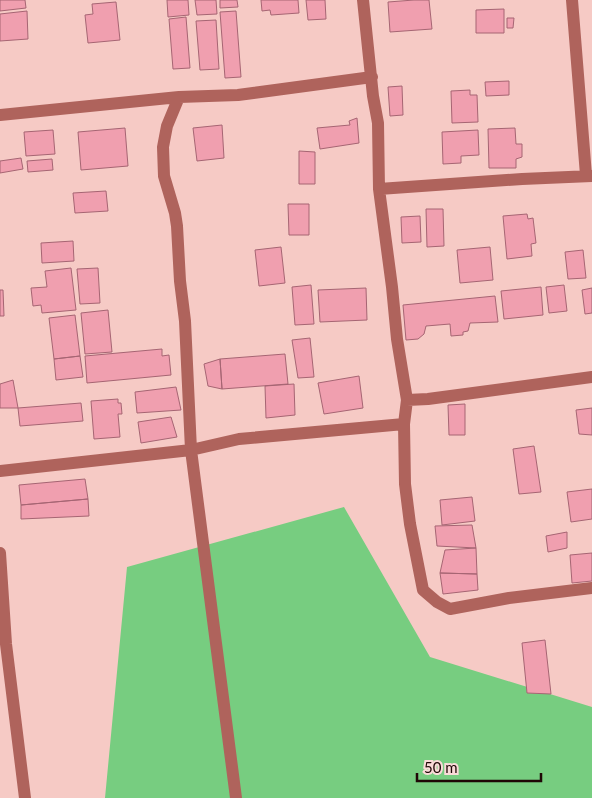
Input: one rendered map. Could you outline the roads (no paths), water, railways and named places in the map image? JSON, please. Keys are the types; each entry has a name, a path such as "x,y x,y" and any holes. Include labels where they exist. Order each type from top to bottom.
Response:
{"street":[{"path":"362,0 378,123 379,189 397,340 407,400 404,424 406,484 413,541 423,590 437,602 450,609 510,598 592,588"},
{"path":"379,189 589,175 572,0"},
{"path":"0,115 179,98 238,95 372,77"},
{"path":"179,98 167,126 164,147 164,176 177,226 180,281 185,321 190,450 236,798"},
{"path":"407,400 428,399 592,377"},
{"path":"0,471 190,450 238,439 404,424"},
{"path":"0,553 6,644 25,798"}]}
